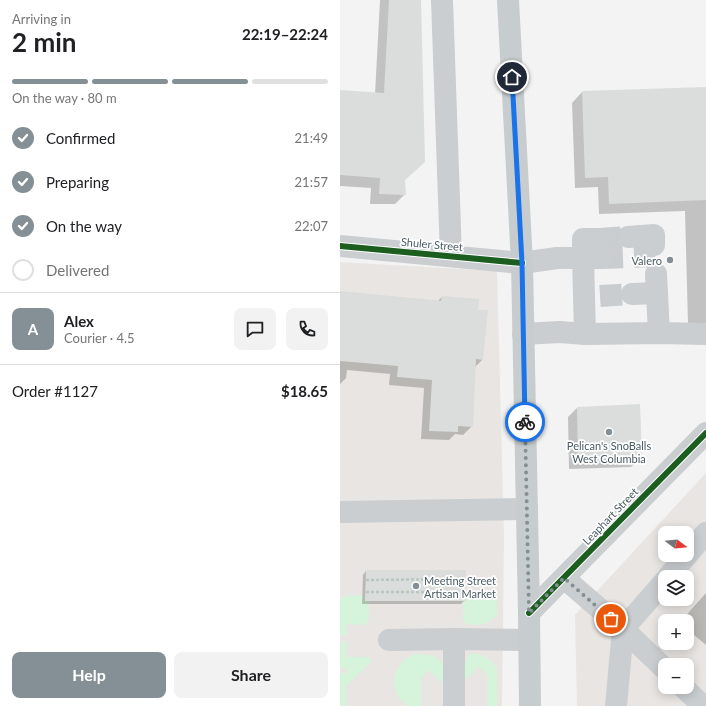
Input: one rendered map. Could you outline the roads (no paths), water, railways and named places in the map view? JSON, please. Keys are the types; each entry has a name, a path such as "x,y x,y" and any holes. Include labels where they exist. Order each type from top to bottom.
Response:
{"main road":[{"path":"508,0 522,263 530,706"}],"street":[{"path":"442,0 451,256"},
{"path":"628,237 654,235 654,245"},
{"name":"Shuler Street","path":"340,246 522,263 594,252 593,296 585,334"},
{"path":"632,294 657,284 659,333"},
{"path":"523,334 560,332 585,334 706,334"},
{"name":"Leaphart Street","path":"529,613 706,433"},
{"path":"340,512 527,510"},
{"path":"674,570 706,534"},
{"path":"564,578 623,629 658,662"},
{"path":"616,706 623,629 658,589"},
{"path":"454,639 454,706"},
{"path":"389,640 529,640"},
{"path":"690,694 703,706"}],"tunnel":[{"path":"599,239 628,237"},
{"path":"601,258 655,256"},
{"path":"600,296 632,294"}],"place":[{"name":"Valero","path":"670,260"},
{"name":"Pelican's SnoBalls West Columbia","path":"609,432"},
{"name":"Meeting Street Artisan Market","path":"416,586"}]}
